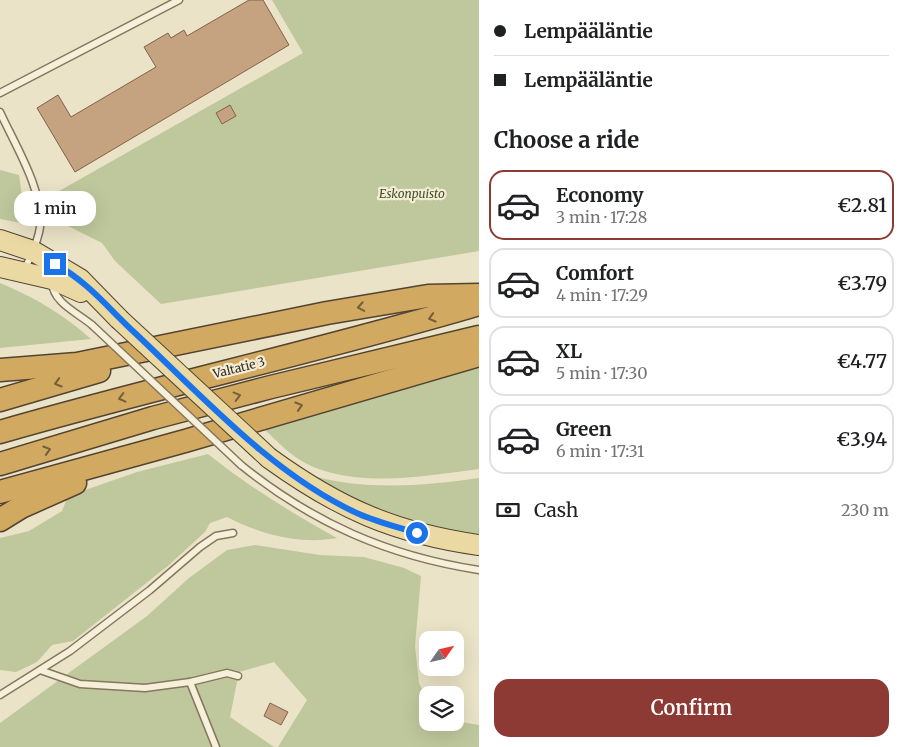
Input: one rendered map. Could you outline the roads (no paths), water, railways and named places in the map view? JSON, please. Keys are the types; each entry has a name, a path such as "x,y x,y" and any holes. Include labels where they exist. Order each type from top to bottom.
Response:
{"highway":[{"path":"0,370 77,364 327,313 428,296 479,295"},
{"name":"Valtatie 3","path":"0,432 90,406 418,322 479,304"},
{"path":"0,400 222,335"},
{"name":"Valtatie 3","path":"0,464 226,399 479,337"},
{"path":"0,492 185,441 479,355"},
{"path":"0,520 61,488 185,441"}],"main road":[{"path":"0,240 33,251 80,279 120,319 269,458 301,480 359,514 417,533 479,546"},
{"path":"0,266 52,279 88,296 120,319"}],"lane":[{"path":"0,93 178,0"},
{"path":"0,112 36,190 40,219 33,251 24,272"},
{"path":"52,279 53,290 58,298 92,326 242,465 277,492 318,517 372,544 421,560 479,570"},
{"path":"0,694 63,656 150,590 200,546 216,536 233,533"},
{"path":"40,670 80,684 145,688 190,682 227,673 238,676"},
{"path":"190,682 216,747"}],"park label":[{"name":"Eskonpuisto","path":"412,194"}]}
